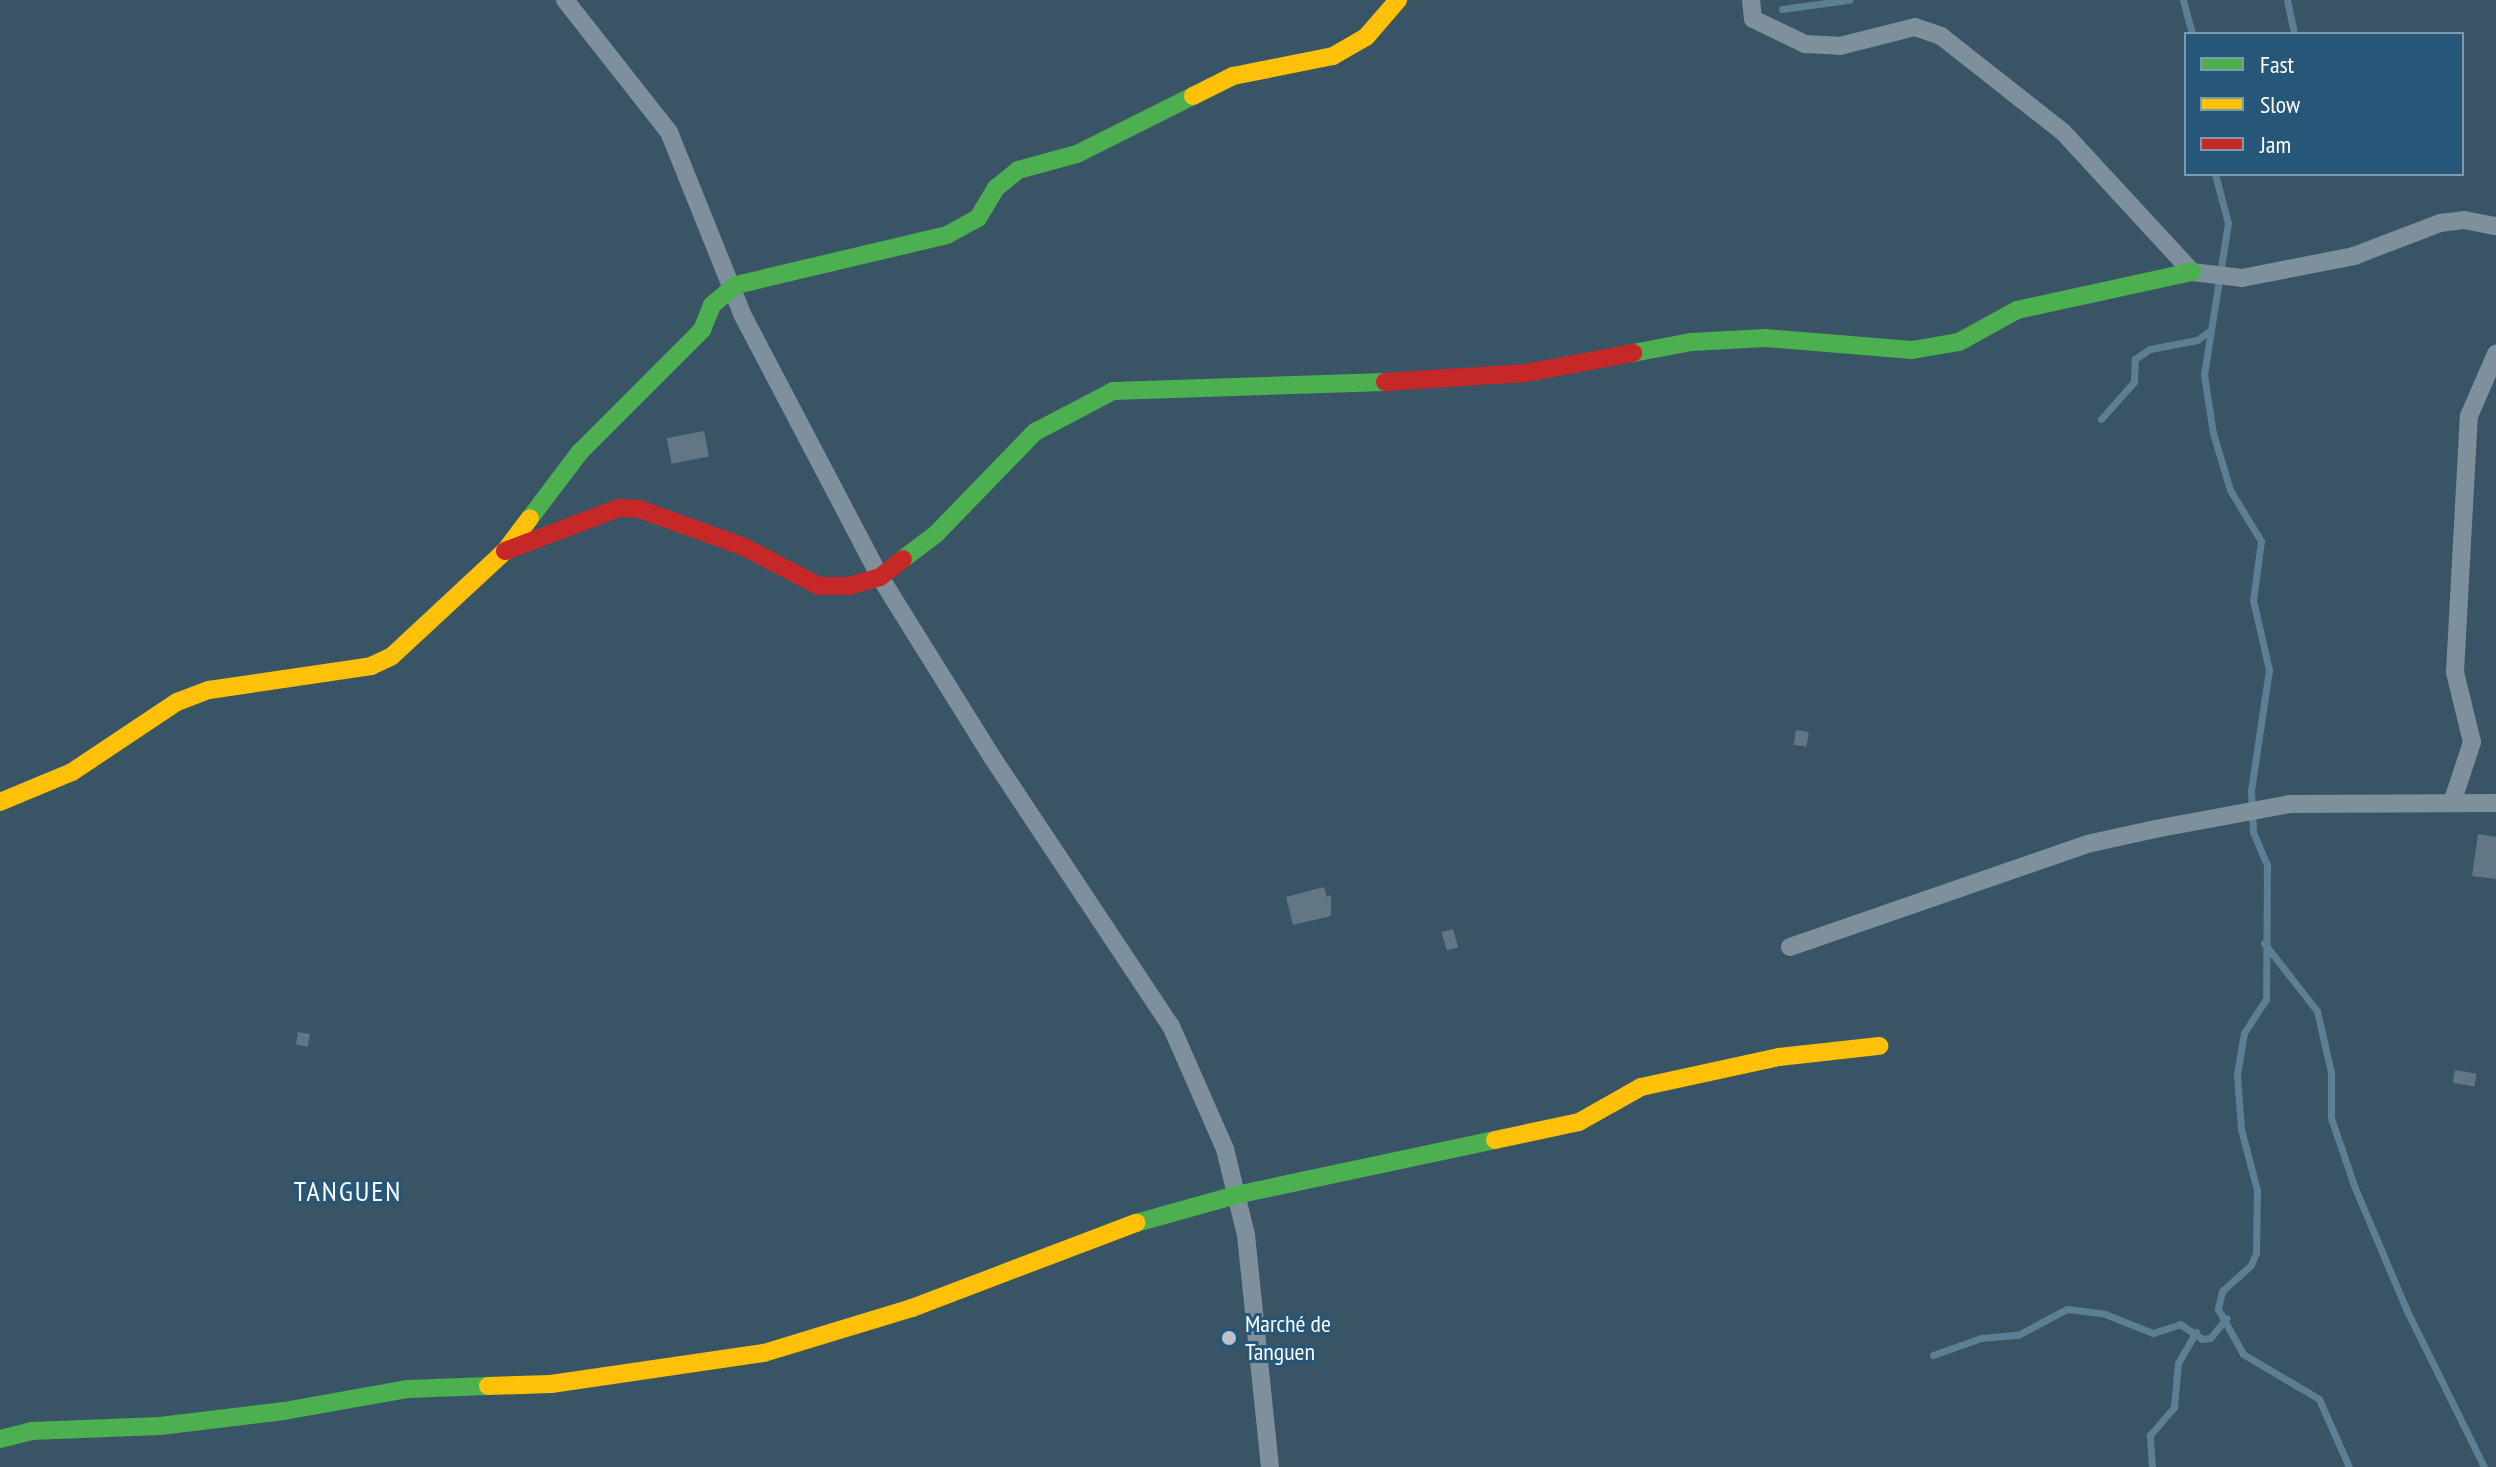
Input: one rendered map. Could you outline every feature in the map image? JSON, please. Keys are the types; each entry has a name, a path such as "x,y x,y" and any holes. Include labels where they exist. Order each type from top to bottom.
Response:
{"street":[{"path":"565,0 669,132 732,289 880,577 992,757 1171,1026 1225,1149 1246,1235 1270,1465"},
{"path":"0,802 72,772 177,702 199,694 371,666 392,656 505,551 580,452 702,330 712,305 732,289 771,273 947,235 978,218 996,188 1018,170 1077,154 1233,76 1333,56 1366,37 1398,0"},
{"path":"1751,0 1753,19 1805,44 1840,46 1915,27 1941,36 2063,132 2192,272"},
{"path":"505,551 604,513 639,509 742,546 819,586 849,586 880,577 936,534 1035,432 1113,391 1443,380 1526,373 1692,342 1765,338 1912,350 1959,342 2017,310 2192,272 2242,278 2354,256 2440,223 2464,220 2496,226"},
{"path":"2452,803 2472,742 2455,672 2469,416 2496,354"},
{"path":"1790,947 2087,844 2155,829 2290,804 2496,803"},
{"path":"0,1439 31,1431 160,1426 284,1411 408,1389 551,1384 764,1353 912,1308 1116,1228 1236,1195 1579,1122 1641,1087 1779,1057 1879,1046"}],"building":[{"path":"704,431 709,457 672,464 667,438"},
{"path":"1796,730 1809,732 1806,747 1794,745"},
{"path":"2478,834 2496,837 2496,879 2472,876"},
{"path":"1324,887 1327,897 1331,895 1331,916 1293,925 1286,897"},
{"path":"1453,929 1458,947 1447,951 1441,932"},
{"path":"298,1032 310,1034 308,1047 296,1045"},
{"path":"2455,1070 2477,1074 2474,1087 2453,1083"}],"waterway":[{"path":"1782,9 1849,0"},
{"path":"2183,0 2191,32"},
{"path":"2287,0 2293,29"},
{"path":"2216,176 2228,223 2204,375 2213,433 2230,490 2261,541 2253,600 2269,670 2251,791 2253,832 2267,865 2266,999 2244,1033 2237,1075 2241,1129 2257,1190 2256,1253 2251,1265 2222,1291 2218,1309 2243,1354 2319,1399 2349,1467"},
{"path":"2101,419 2134,382 2135,359 2150,349 2197,340 2211,330"},
{"path":"2264,943 2317,1011 2331,1072 2331,1118 2355,1188 2407,1311 2484,1467"},
{"path":"1933,1355 1981,1338 2018,1335 2067,1309 2105,1314 2153,1333 2180,1324 2202,1339 2210,1338 2227,1318"},
{"path":"2152,1467 2150,1435 2174,1407 2178,1363 2196,1332"}],"traffic: fast":[{"path":"530,518 580,452 702,330 712,305 736,285 947,235 978,218 996,188 1018,170 1077,154 1193,96"},
{"path":"1633,353 1692,342 1765,338 1912,350 1959,342 2017,310 2192,272"},
{"path":"903,559 936,534 1035,432 1113,391 1385,382"},
{"path":"1136,1223 1236,1195 1495,1140"},
{"path":"0,1439 31,1431 160,1426 284,1411 408,1389 488,1386"}],"traffic: slow":[{"path":"1193,96 1233,76 1333,56 1366,37 1398,0"},
{"path":"0,802 72,772 177,702 209,690 371,666 392,656 505,551 530,518"},
{"path":"1495,1140 1579,1122 1641,1087 1779,1057 1879,1046"},
{"path":"488,1386 551,1384 764,1353 912,1308 1136,1223"}],"traffic: jam":[{"path":"1385,382 1526,373 1633,353"},
{"path":"505,551 619,508 639,509 742,546 819,586 849,586 880,577 903,559"}],"place":[{"name":"Marché de Tanguen","path":"1229,1338"}],"district":[{"name":"TANGUEN","path":"348,1191"}]}
